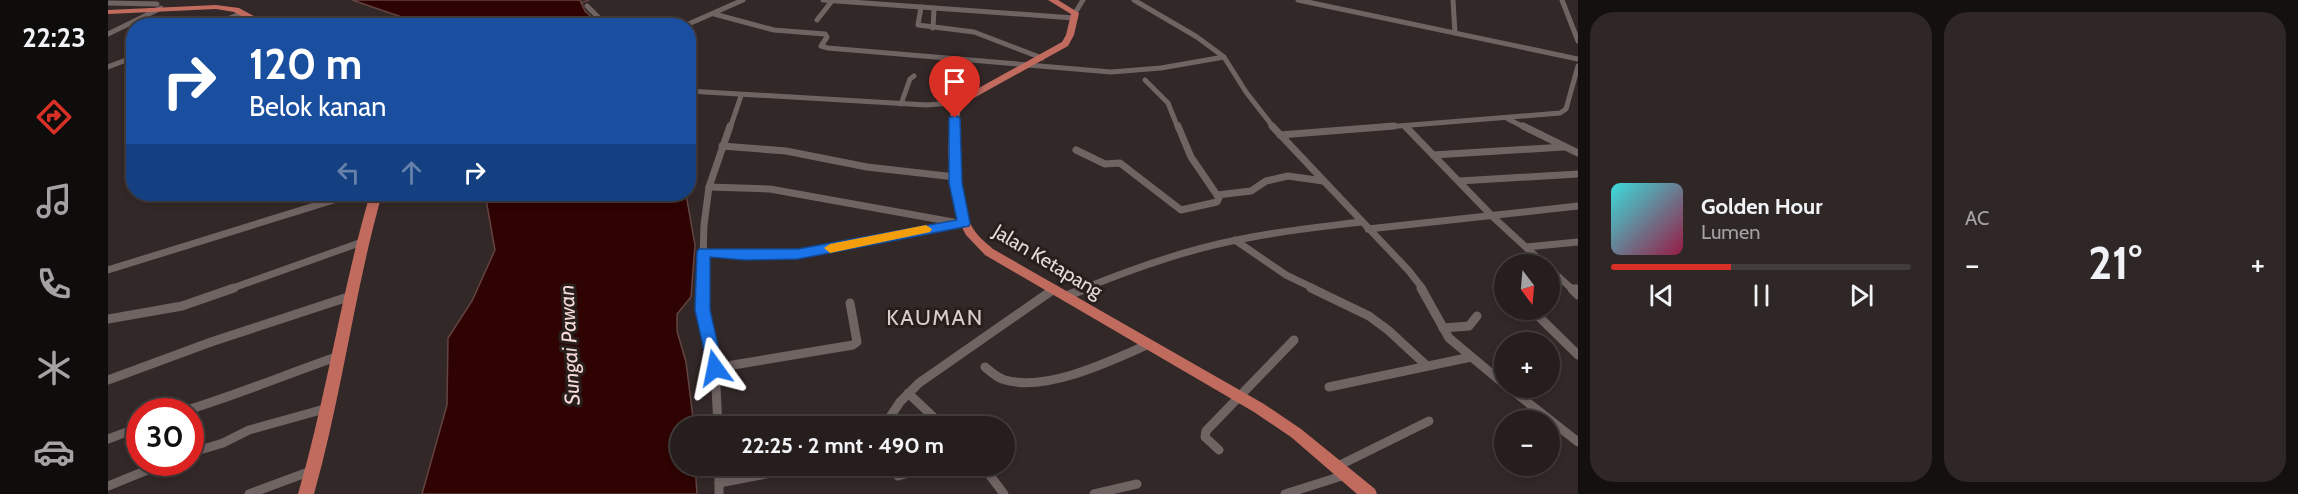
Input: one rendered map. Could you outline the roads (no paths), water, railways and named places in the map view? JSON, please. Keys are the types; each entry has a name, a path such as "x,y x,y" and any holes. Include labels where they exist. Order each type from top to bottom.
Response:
{"main road":[{"path":"955,114 962,102 1042,58 1068,40 1075,16 1052,0"},
{"path":"108,12 148,9 161,4 216,7 242,13 252,18"},
{"name":"Jalan Ketapang","path":"955,114 955,177 960,223 989,252 1149,344 1296,433 1369,494"},
{"path":"306,494 328,408 362,242 374,201"}],"street":[{"path":"696,21 743,0"},
{"path":"823,0 1075,16 1083,0"},
{"path":"1134,0 1197,37 1224,57 1246,92 1280,135 1409,270 1424,291 1454,344 1494,376"},
{"path":"1298,0 1578,59"},
{"path":"1453,0 1455,33"},
{"path":"1562,0 1578,41"},
{"path":"817,20 832,1"},
{"path":"111,3 161,4"},
{"path":"136,18 161,4"},
{"path":"587,6 598,18"},
{"path":"921,7 917,24 974,32 1042,58"},
{"path":"933,28 934,8"},
{"path":"230,18 242,13"},
{"path":"714,14 774,30 825,34 827,37 821,46 824,48 1026,66 1135,71 1224,57"},
{"path":"108,34 126,24"},
{"path":"108,67 126,60"},
{"path":"1280,135 1506,118 1564,111 1578,66"},
{"path":"900,104 910,79 914,76"},
{"path":"1076,150 1105,164 1125,166 1181,210 1215,204 1219,200 1191,158 1168,103 1145,80"},
{"path":"696,92 900,104 927,105 962,102"},
{"path":"717,416 715,368 702,310 704,225 709,187 741,96"},
{"path":"927,105 955,114"},
{"path":"1506,118 1578,153"},
{"path":"1406,126 1533,254"},
{"path":"722,146 786,151 867,166 955,177"},
{"path":"1433,155 1564,147"},
{"path":"1459,181 1578,174"},
{"path":"1217,195 1251,191 1254,186 1264,181 1291,176 1323,181"},
{"path":"709,187 770,189 960,223"},
{"path":"108,270 330,201"},
{"path":"1368,229 1578,206"},
{"path":"1066,296 1127,271 1236,240 1292,230 1361,222"},
{"path":"704,252 745,255 798,254 960,223"},
{"path":"1236,240 1286,275 1369,316 1388,330 1427,366"},
{"path":"108,319 193,303 362,242"},
{"path":"1528,249 1578,242"},
{"path":"1528,249 1528,254"},
{"path":"1560,277 1576,291"},
{"path":"891,416 908,393 947,363 1054,289"},
{"path":"108,380 211,342 351,297"},
{"path":"715,368 853,345 857,334 849,303"},
{"path":"1443,328 1469,326 1477,316"},
{"path":"1542,320 1578,356"},
{"path":"1219,450 1204,434 1294,340"},
{"path":"985,367 1006,381 1030,382 1106,363 1149,344"},
{"path":"204,405 238,395 282,376 339,356"},
{"path":"1329,387 1471,357"},
{"path":"908,393 932,416"},
{"path":"1522,398 1578,442"},
{"path":"204,449 249,430 328,408"},
{"path":"1285,494 1342,470 1429,422"},
{"path":"108,439 126,432"},
{"path":"249,494 313,470"},
{"path":"108,486 133,476"},
{"path":"719,488 768,476"},
{"path":"990,476 1004,494"},
{"path":"1094,494 1137,484"}],"water":[{"path":"352,0 580,0 585,11 592,18 405,18"},
{"name":"Sungai Pawan","path":"486,201 687,201 695,245 691,297 677,314 677,331 686,362 693,416 670,416 670,476 696,476 697,494 422,494 447,405 448,338 472,301 495,250"}],"waterway":[{"path":"581,3 589,0"}],"district":[{"name":"KAUMAN","path":"935,317"}]}
